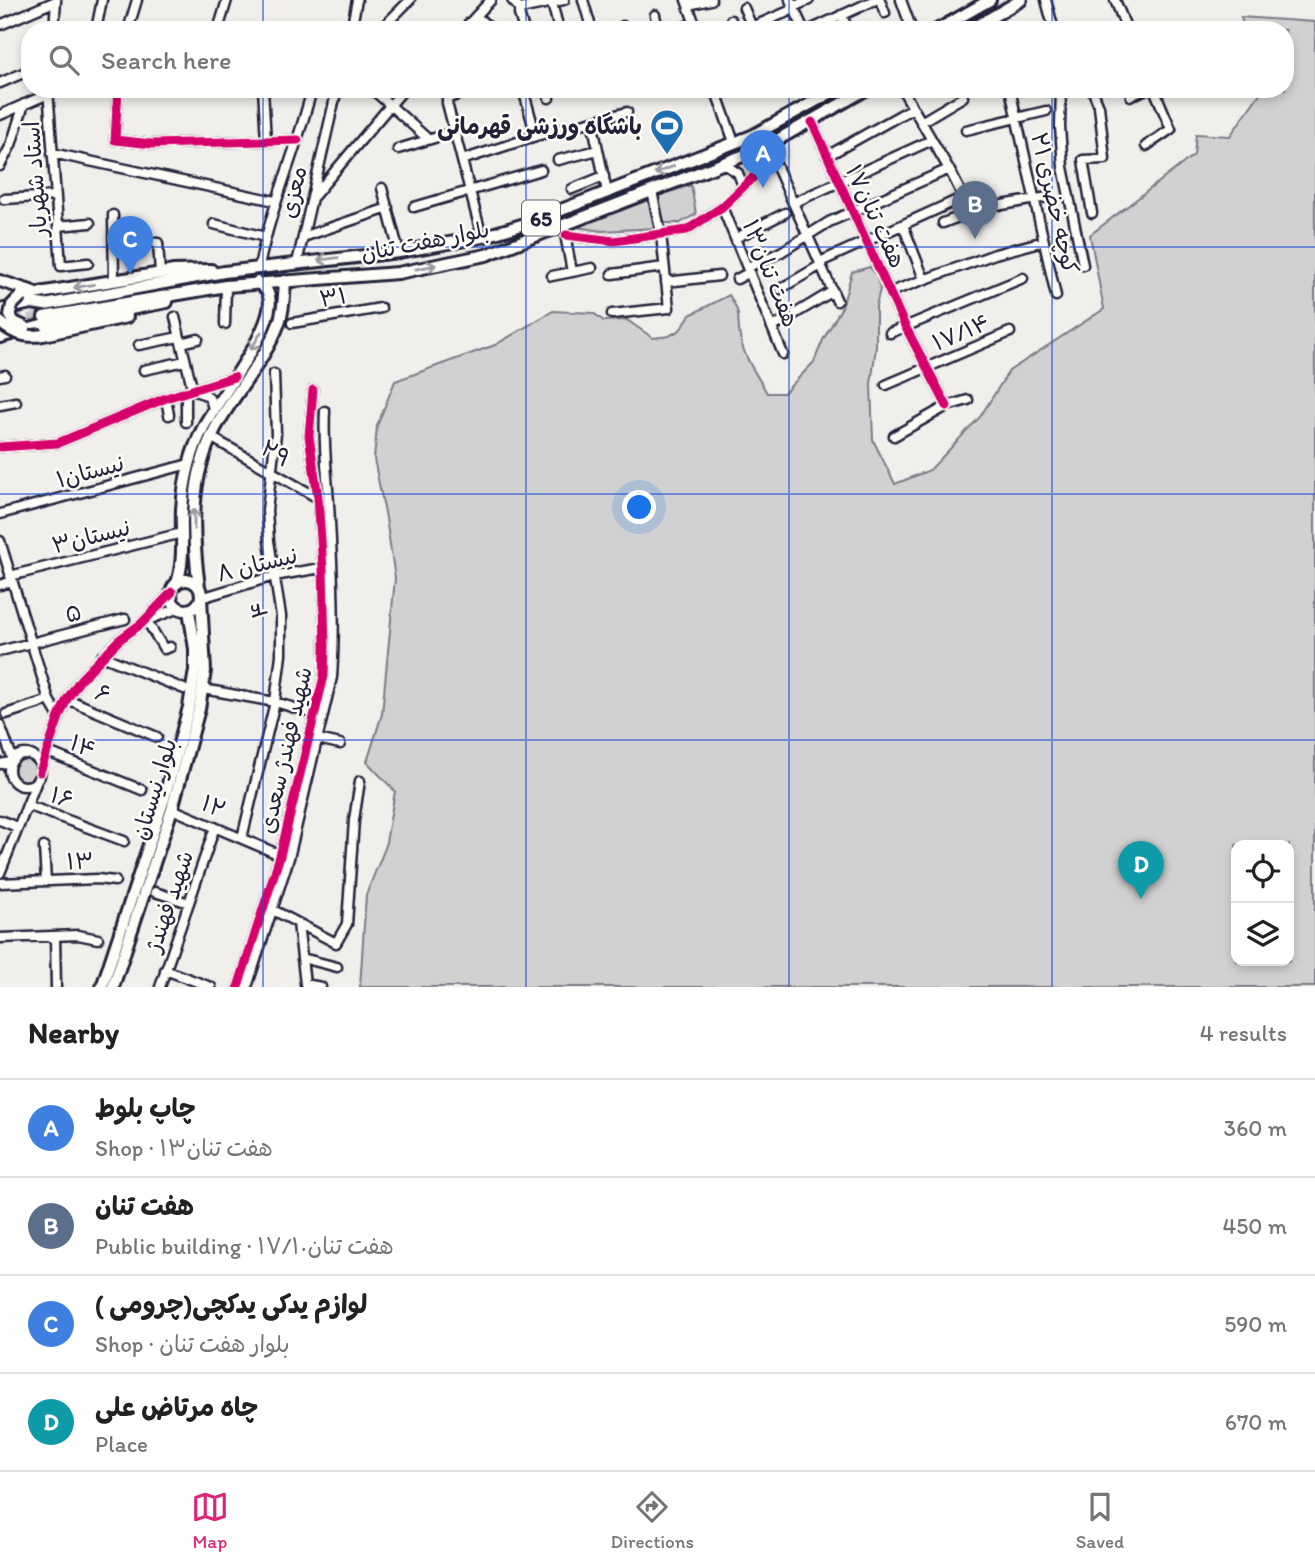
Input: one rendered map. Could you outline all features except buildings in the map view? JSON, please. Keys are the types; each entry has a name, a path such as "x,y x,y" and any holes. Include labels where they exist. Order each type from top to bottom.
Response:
{"main road":[{"path":"985,21 1021,0"},
{"path":"952,21 986,1"},
{"name":"بلوار هفت تنان","path":"0,310 31,303 45,305 224,272 399,252 482,237 524,224 734,142 776,124 821,98"},
{"name":"بلوار هفت تنان","path":"43,326 226,286 398,272 486,255 564,230 652,191 767,146 852,98"},
{"path":"691,159 697,174"},
{"name":"65","path":"0,282 38,292 160,273 203,269 224,272"},
{"name":"بلوار نیستان","path":"113,987 172,809 203,689 205,649 194,548 194,505 202,463 215,429 273,336 282,311 285,281"},
{"path":"174,588 191,581 200,593 197,606 184,609 173,601 174,588 182,567 183,506 189,464 197,440 267,320 269,296 267,290 257,282"},
{"name":"65","path":"0,322 12,331 26,336 43,326 137,314 165,302 214,293 226,286"},
{"path":"269,296 271,290 278,288 283,298"},
{"path":"38,292 21,296 12,305 10,315 14,322 25,327 43,326"},
{"path":"0,337 43,326"},
{"name":"بلوار نیستان","path":"102,987 164,799 189,707 195,670 195,649 184,609"}],"street":[{"path":"98,21 102,0"},
{"path":"131,21 137,0"},
{"path":"220,21 228,0"},
{"path":"353,21 358,0"},
{"path":"389,21 410,0"},
{"path":"471,21 491,0"},
{"path":"512,0 520,9 521,21"},
{"path":"520,9 564,0"},
{"path":"585,0 591,21"},
{"path":"694,21 687,2 711,0"},
{"path":"765,21 793,5 809,0"},
{"path":"829,21 875,0"},
{"path":"880,0 885,13"},
{"path":"901,0 909,21"},
{"path":"1046,0 1052,21"},
{"path":"1115,0 1123,21"},
{"path":"0,25 56,1 55,21"},
{"path":"552,4 557,21"},
{"path":"744,8 750,21"},
{"path":"841,15 844,21"},
{"path":"476,16 482,21"},
{"path":"655,16 656,21"},
{"path":"0,83 21,74"},
{"path":"0,115 36,98"},
{"name":"استاد شهریار","path":"48,98 61,266 88,263"},
{"path":"118,98 116,140 152,144 298,140"},
{"path":"264,98 266,141"},
{"path":"259,267 275,201 298,140 310,98"},
{"name":"معزی","path":"298,263 335,98"},
{"path":"383,98 429,139"},
{"path":"312,198 396,98"},
{"path":"449,98 446,99 482,237"},
{"path":"525,98 536,136"},
{"path":"718,98 734,142"},
{"path":"907,98 971,212"},
{"path":"921,122 961,98"},
{"name":"کوچه خضری ۲۱","path":"1012,98 1056,296"},
{"path":"1061,98 1059,127 1063,167 1083,265"},
{"path":"1092,213 1083,160 1105,159 1096,98"},
{"path":"1146,146 1171,129 1158,98"},
{"path":"0,166 11,145 24,104"},
{"path":"827,156 913,108"},
{"path":"966,130 1046,111"},
{"path":"462,160 536,136 627,112"},
{"path":"592,121 607,192"},
{"name":"هفت تنان۱۷","path":"812,122 905,327 947,406"},
{"path":"398,149 454,132"},
{"path":"793,203 932,140"},
{"path":"767,146 837,301"},
{"name":"۱۳هفت تنان","path":"564,230 614,241 687,230 722,207 763,168 767,146"},
{"path":"558,160 598,149"},
{"path":"52,153 275,201"},
{"path":"724,163 738,173 743,187"},
{"path":"737,279 829,222 949,169"},
{"path":"414,206 541,170"},
{"path":"572,188 604,176"},
{"path":"382,188 399,252"},
{"path":"612,314 669,308 661,234 652,191"},
{"path":"4,199 55,195"},
{"path":"780,289 820,263 964,197"},
{"path":"1002,205 1048,197"},
{"name":"۱۳هفت تنان","path":"722,207 783,354"},
{"path":"303,237 388,208"},
{"path":"943,223 982,208"},
{"path":"736,238 785,213"},
{"path":"113,215 114,281"},
{"path":"58,226 90,223"},
{"path":"214,224 265,237"},
{"path":"903,225 924,279"},
{"path":"564,230 572,272"},
{"path":"890,292 995,254 1044,241"},
{"path":"146,242 158,243 160,273"},
{"path":"612,274 664,267"},
{"path":"552,276 592,268"},
{"path":"666,282 719,276"},
{"path":"890,333 1023,278"},
{"path":"225,324 226,286"},
{"path":"773,327 833,291"},
{"name":"۳۱","path":"292,323 381,308"},
{"path":"175,317 190,391 186,422"},
{"name":"۱۷/۱۴","path":"886,385 1010,332"},
{"path":"139,345 198,339"},
{"path":"144,370 185,361"},
{"name":"۴","path":"242,838 275,702 281,642 281,616 267,510 276,434 274,374"},
{"path":"0,447 58,443 88,433 166,398 234,377"},
{"name":"شهید فهندژ سعدی","path":"237,987 284,857 318,739 332,677 334,648 327,567 309,436 313,390"},
{"path":"190,391 206,394 212,400 213,411"},
{"path":"166,398 169,415"},
{"path":"894,436 947,406 968,400"},
{"path":"0,405 16,402"},
{"name":"شهید فهندژ سعدی","path":"247,987 273,910 324,676 329,501 323,437 325,411"},
{"name":"۲۹","path":"216,440 318,498"},
{"name":"۱نیستان","path":"0,514 189,464"},
{"name":"۳نیستان","path":"0,585 11,579 182,533"},
{"path":"0,541 49,700 59,717"},
{"name":"نیستان ۸","path":"200,593 327,567"},
{"path":"0,873 3,854 27,805 67,699 102,656 144,622 174,588"},
{"path":"144,622 184,609"},
{"name":"۵","path":"0,651 125,619"},
{"path":"144,622 164,649 170,647"},
{"path":"102,656 184,689"},
{"path":"203,689 275,702 316,714"},
{"name":"۶","path":"67,699 157,737"},
{"path":"6,714 49,700"},
{"path":"1,729 22,755"},
{"path":"1,729 12,761 9,772 27,805"},
{"path":"318,739 340,744"},
{"path":"0,764 22,755 33,756 49,749"},
{"name":"۱۴","path":"49,749 142,790"},
{"path":"0,778 31,785 39,775 39,763 33,756"},
{"path":"273,910 336,943 347,924 354,820 360,781"},
{"name":"۱۶","path":"27,805 124,841"},
{"name":"۱۲","path":"172,809 284,857"},
{"path":"0,820 17,827"},
{"name":"شهید فهندژ","path":"160,987 215,827"},
{"path":"44,846 46,881"},
{"name":"۱۳","path":"0,883 97,879 115,881"},
{"path":"155,891 189,902"},
{"path":"298,923 305,984 321,987"},
{"path":"0,938 78,935 98,939"},
{"path":"55,936 56,987"},
{"path":"302,958 337,967"},
{"path":"165,970 211,987"}],"shaded area":[{"path":"1241,17 1315,22 1315,987 360,987 366,895 385,848 395,791 367,762 382,714 395,578 374,459 377,426 395,381 495,345 553,311 593,313 604,321 627,320 653,338 669,336 680,330 690,315 729,295 738,312 742,345 751,366 767,393 784,393 814,362 842,307 852,272 870,267 877,277 880,289 876,306 876,347 871,384 873,440 895,484 930,470 980,417 1009,371 1104,309 1090,235 1194,155 1196,134 1230,136 1257,98 1294,98 1294,21 1242,21"},
{"path":"829,98 835,98 770,138 705,164 705,160 767,135"},
{"path":"685,168 687,172 541,222 452,248 363,264 214,279 455,244"},
{"path":"691,185 696,214 680,223 662,223 658,196"},
{"path":"651,197 655,228 602,231 570,226"},
{"path":"25,759 35,766 36,770 29,780 25,781 15,774 14,770 21,760"}],"tunnel":[{"path":"0,316 21,310"},
{"path":"11,324 44,317"}],"cycle path":[{"path":"117,98 115,140 152,144 298,140"},
{"path":"812,122 905,326 947,406"},
{"path":"566,235 614,241 687,230 722,207 763,168 767,146"},
{"path":"0,447 58,443 166,398 234,377"},
{"path":"238,987 280,856 324,676 323,568 318,498 309,436 313,390"},
{"path":"40,772 59,717 80,680 172,592"}],"place":[{"name":"باشگاه ورزشی قهرمانی","path":"667,156"},
{"name":"چاپ بلوط","path":"763,188"},
{"name":"هفت تنان","path":"975,239"},
{"name":"لوازم یدکی یدکچی(چرومی )","path":"130,274"},
{"name":"چاه مرتاض علی","path":"1141,899"}]}
